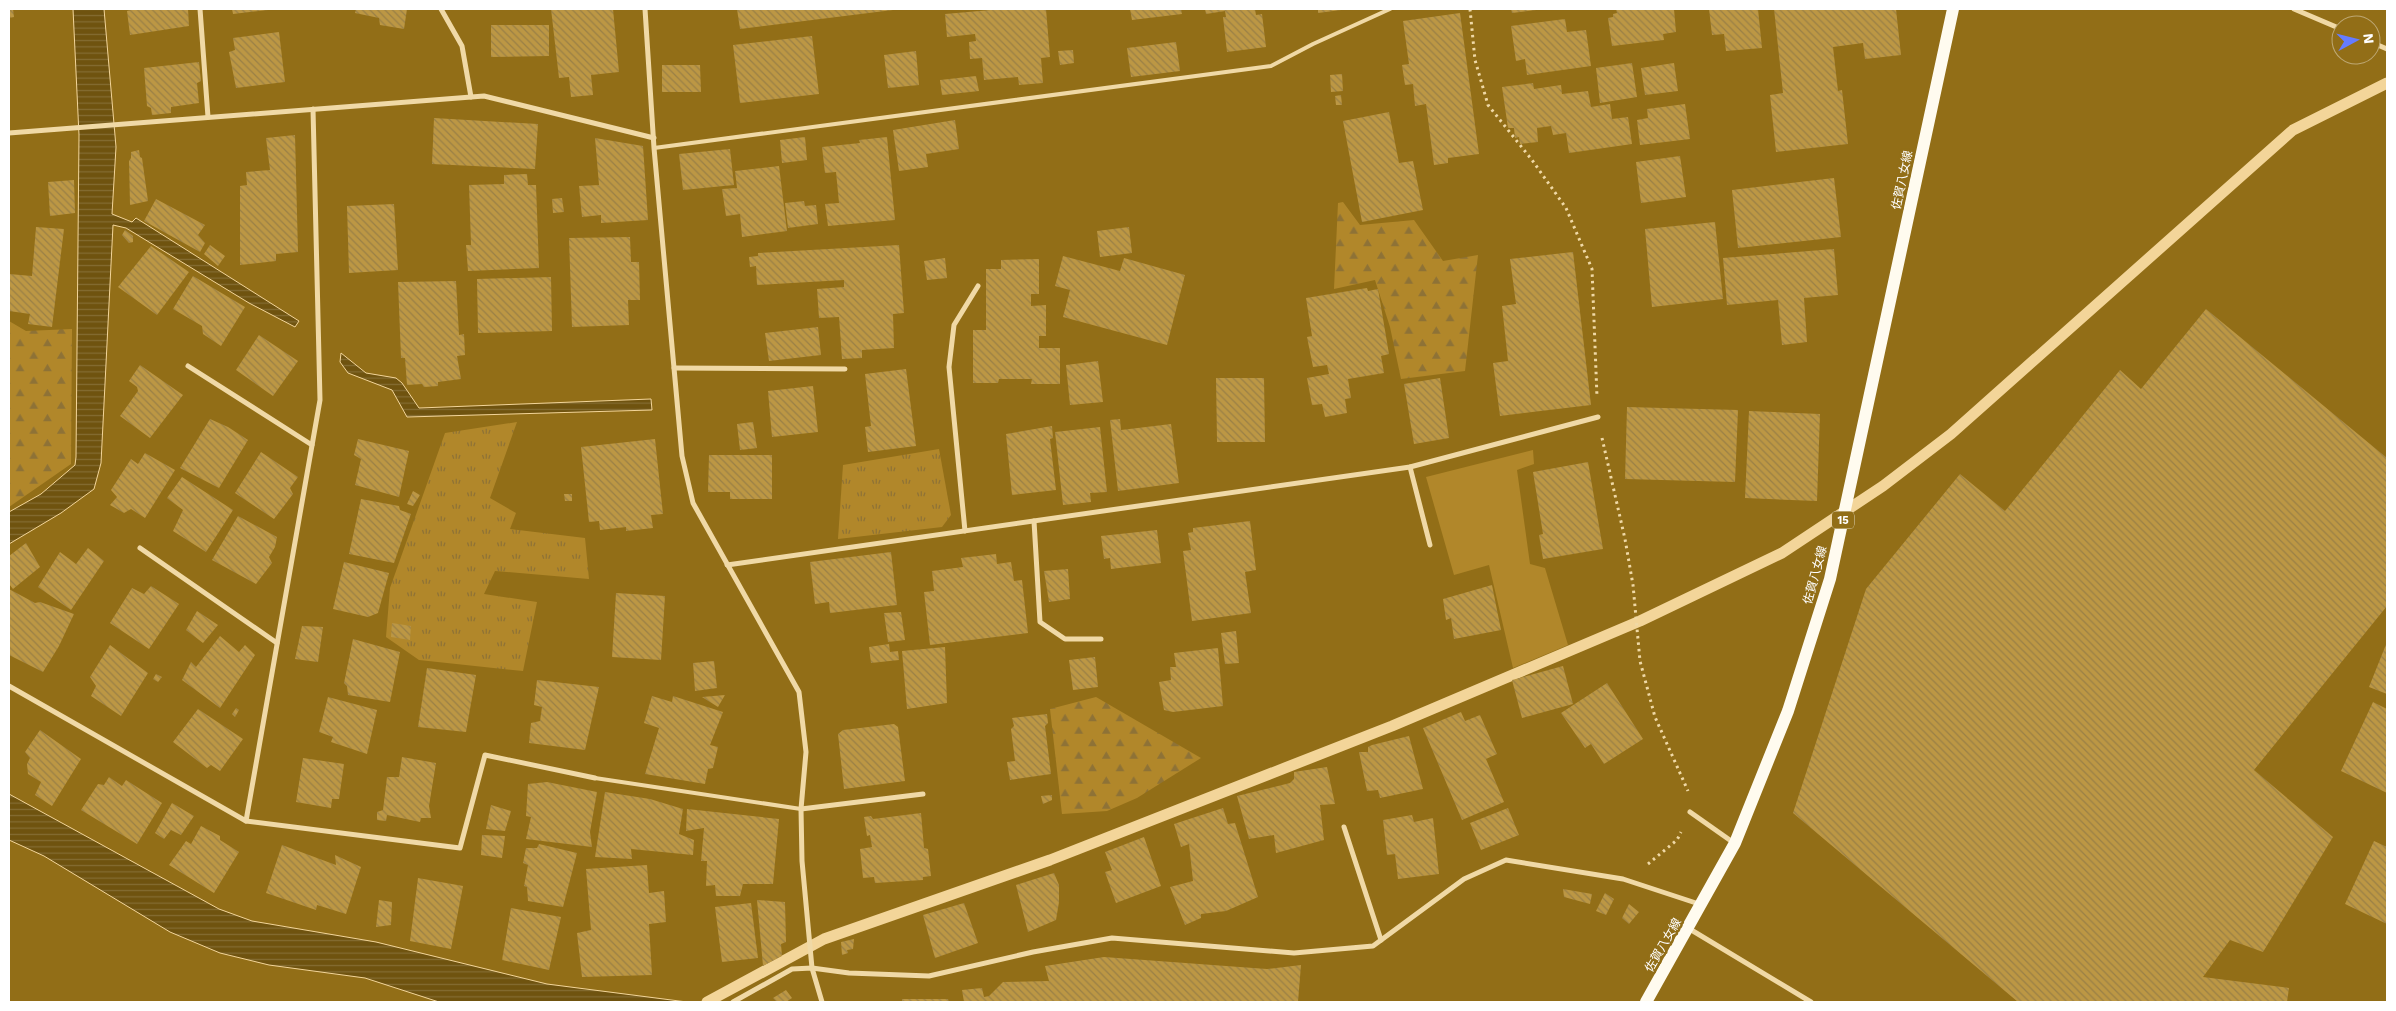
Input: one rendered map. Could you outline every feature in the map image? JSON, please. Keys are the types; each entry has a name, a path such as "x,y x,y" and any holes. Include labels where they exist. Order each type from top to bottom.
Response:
{"main road":[{"name":"佐賀八女線","path":"1646,1002 1735,843 1788,711 1830,579 1953,9"}],"street":[{"path":"200,9 208,118"},
{"path":"440,9 462,46 471,97"},
{"path":"645,9 654,148 682,456 693,503 799,692 806,752 801,809 802,861 812,968 822,1002"},
{"path":"2294,9 2331,25"},
{"path":"9,133 484,96 654,138"},
{"path":"246,821 320,400 313,109"},
{"path":"966,531 949,367 954,325 978,286"},
{"path":"188,366 312,445"},
{"path":"674,368 845,369"},
{"path":"727,565 1410,467 1598,417"},
{"path":"1410,467 1430,545"},
{"path":"1034,521 1040,622 1065,639 1101,639"},
{"path":"140,548 277,643"},
{"path":"9,686 246,821 460,848 485,755 595,778"},
{"path":"801,809 922,794"},
{"path":"1690,812 1735,843"},
{"path":"1344,827 1381,940"},
{"path":"733,1002 792,970 812,968 849,973 929,976 1033,952 1112,938 1294,953 1373,946 1464,879 1506,860 1623,879 1702,905"},
{"path":"1688,928 1811,1002"}],"lane":[{"path":"654,148 1271,66 1313,44 1390,9"},
{"path":"595,778 801,809"}],"path":[{"path":"1470,9 1475,60 1488,105 1532,160 1566,208 1592,269 1598,417 1625,539 1633,585 1640,660 1654,717 1687,786 1690,812 1677,840 1647,864 1623,879"}],"green space":[{"path":"1343,202 1360,225 1414,220 1443,261 1478,255 1465,371 1401,379 1390,327 1375,280 1334,289 1338,203"},
{"path":"9,321 26,331 72,329 71,464 9,507"},
{"path":"517,422 490,498 516,513 510,529 585,538 589,579 495,571 484,594 537,602 523,671 419,660 386,637 390,588 445,433"},
{"path":"939,449 951,515 942,527 838,539 843,465"},
{"path":"1533,450 1534,464 1517,470 1530,564 1545,568 1568,645 1513,668 1489,565 1454,575 1426,477"},
{"path":"1096,697 1201,758 1137,798 1107,811 1062,814 1050,709"}],"shaded area":[{"path":"73,9 104,9 116,147 112,214 132,222 136,218 299,321 295,327 249,303 126,228 113,225 101,463 94,489 61,513 9,544 9,512 41,494 75,465 76,457 79,135"},
{"path":"341,353 366,373 396,378 402,383 419,408 651,399 652,410 407,417 392,390 348,373 340,362"},
{"path":"9,794 219,909 252,921 376,942 547,984 687,1002 439,1002 365,978 269,965 220,953 170,932 44,856 9,840"}],"building":[{"path":"9,9 13,9 14,17 9,18"},
{"path":"135,9 188,9 189,26 130,35 127,11"},
{"path":"232,9 268,9 268,10 233,14"},
{"path":"356,9 407,9 404,29 380,25 379,18 355,13"},
{"path":"551,9 613,9 619,72 591,75 593,95 571,97 569,77 559,78"},
{"path":"737,9 892,9 893,10 740,29"},
{"path":"1002,9 1046,9 1050,57 1041,58 1043,83 1019,85 1018,77 984,80 982,58 970,59 969,42 976,41 975,34 947,37 945,14"},
{"path":"1130,9 1181,9 1182,14 1132,20"},
{"path":"1205,9 1255,9 1256,15 1262,14 1266,47 1227,52 1223,17 1226,17 1225,11 1206,14"},
{"path":"1318,9 1341,9 1341,10 1318,13"},
{"path":"1511,9 1536,9 1536,10 1512,13"},
{"path":"1616,9 1674,9 1676,32 1663,34 1664,40 1612,46 1608,18 1613,17 1613,14 1617,13"},
{"path":"1709,9 1758,9 1762,48 1726,51 1724,34 1712,35"},
{"path":"1774,9 1896,9 1901,55 1865,59 1863,43 1833,47 1838,91 1842,90 1848,144 1776,152 1770,95 1783,93"},
{"path":"1460,13 1479,154 1448,158 1448,163 1434,165 1426,104 1415,106 1413,84 1405,85 1402,65 1409,64 1403,21"},
{"path":"1565,19 1567,32 1586,30 1591,66 1527,75 1525,59 1516,61 1511,26"},
{"path":"491,25 549,25 549,56 491,57"},
{"path":"279,32 285,82 236,88 229,52 235,50 233,38"},
{"path":"812,36 819,94 740,103 733,45"},
{"path":"1176,42 1180,71 1131,77 1127,48"},
{"path":"1073,50 1074,63 1060,65 1058,51"},
{"path":"916,51 919,85 888,88 884,55"},
{"path":"199,62 201,81 197,83 199,103 171,107 171,113 152,115 151,108 147,106 144,68"},
{"path":"1632,63 1637,97 1600,103 1596,68"},
{"path":"1674,63 1678,91 1645,95 1641,68"},
{"path":"662,65 700,65 701,92 662,92"},
{"path":"1342,74 1343,91 1331,92 1330,75"},
{"path":"976,76 979,91 942,95 940,80"},
{"path":"1533,83 1534,89 1561,85 1562,94 1588,91 1591,107 1610,104 1612,119 1628,117 1632,144 1569,153 1566,133 1553,135 1551,126 1537,128 1538,142 1520,144 1519,137 1515,138 1514,128 1508,128 1502,87"},
{"path":"1341,95 1342,105 1336,105 1335,96"},
{"path":"1685,104 1690,139 1640,145 1637,120 1648,118 1647,109"},
{"path":"1389,112 1399,163 1413,161 1423,210 1362,222 1343,121"},
{"path":"434,118 538,124 535,169 432,164"},
{"path":"955,120 959,149 926,154 928,167 899,171 893,130"},
{"path":"295,135 298,252 276,254 276,261 240,265 240,186 247,185 246,172 270,170 266,138"},
{"path":"805,137 807,160 782,163 780,140"},
{"path":"887,137 895,220 828,226 825,204 839,203 836,172 825,173 822,147 860,143 859,140"},
{"path":"595,138 643,146 648,220 601,223 601,215 582,217 579,186 599,185"},
{"path":"730,149 734,185 683,190 679,154"},
{"path":"139,150 140,157 142,158 148,201 130,205 129,161 131,152"},
{"path":"1680,156 1686,197 1641,203 1636,162"},
{"path":"779,166 787,231 742,237 740,214 726,216 722,189 737,188 735,171"},
{"path":"527,174 528,185 536,185 539,268 468,271 466,245 471,245 469,185 504,184 504,175"},
{"path":"1834,178 1841,237 1738,248 1732,190"},
{"path":"74,180 75,213 50,216 48,182"},
{"path":"562,198 564,212 553,213 552,199"},
{"path":"156,199 205,225 198,235 205,243 200,252 144,221"},
{"path":"804,201 805,206 816,205 818,224 788,228 785,203"},
{"path":"394,204 398,270 349,273 347,206"},
{"path":"1715,222 1723,299 1652,307 1645,229"},
{"path":"36,227 64,229 52,327 28,324 30,314 9,311 9,274 32,276"},
{"path":"1129,227 1132,253 1100,257 1097,231"},
{"path":"125,230 133,236 133,242 129,243 122,235"},
{"path":"630,237 631,262 639,262 640,300 628,300 629,325 572,327 569,238"},
{"path":"210,245 225,256 218,266 204,254"},
{"path":"899,245 904,313 893,314 894,348 862,350 862,358 842,359 839,317 819,318 817,289 844,287 844,280 757,285 756,266 750,267 749,257 758,256 758,253"},
{"path":"151,246 189,272 157,315 118,287"},
{"path":"1834,249 1838,295 1804,298 1807,342 1782,345 1778,300 1727,305 1723,258"},
{"path":"1573,252 1591,405 1500,416 1493,363 1508,361 1502,306 1516,304 1510,259"},
{"path":"1063,256 1120,271 1124,258 1185,275 1167,345 1063,317 1070,290 1055,286"},
{"path":"945,258 947,278 927,280 924,261"},
{"path":"1039,259 1039,294 1031,294 1031,306 1046,305 1046,336 1039,336 1039,348 1060,348 1060,384 1031,384 1032,379 999,379 998,383 973,383 973,330 986,330 986,269 1001,269 1001,260"},
{"path":"193,276 245,307 221,346 203,334 202,326 173,309"},
{"path":"551,277 552,331 478,333 477,279"},
{"path":"456,281 459,335 464,334 465,355 457,356 461,379 438,382 438,386 407,385 405,358 401,358 398,282"},
{"path":"1367,288 1368,291 1378,289 1389,354 1381,356 1384,373 1348,379 1351,398 1345,399 1347,413 1325,417 1322,404 1312,405 1307,378 1329,374 1327,365 1313,367 1307,337 1312,336 1306,298"},
{"path":"2206,309 2387,458 2387,606 2254,770 2333,837 2263,952 2230,940 2203,977 2289,988 2287,1002 2018,1002 1793,813 1866,589 1960,474 2005,511 2120,370 2141,389"},
{"path":"818,327 821,355 769,361 765,333"},
{"path":"259,335 298,361 273,396 236,370"},
{"path":"1098,361 1103,402 1070,405 1066,365"},
{"path":"140,365 183,395 150,438 120,416 138,391 137,387 129,381"},
{"path":"906,369 916,446 868,452 865,427 871,426 865,374"},
{"path":"1216,378 1264,378 1265,442 1217,442"},
{"path":"1440,378 1449,438 1414,444 1404,384"},
{"path":"813,386 818,432 772,437 768,391"},
{"path":"1627,407 1738,410 1735,482 1625,479"},
{"path":"1749,411 1820,414 1817,501 1745,498"},
{"path":"210,419 228,427 248,440 219,488 180,468"},
{"path":"1120,419 1121,430 1171,424 1179,483 1118,491 1110,420"},
{"path":"753,422 757,448 740,450 737,424"},
{"path":"1052,426 1053,438 1050,439 1056,490 1012,495 1006,434"},
{"path":"1100,427 1107,492 1090,493 1091,502 1063,505 1055,432"},
{"path":"358,439 409,451 399,497 355,485 361,459 354,455"},
{"path":"655,439 663,514 651,515 653,528 626,531 626,527 600,530 599,521 589,522 581,447"},
{"path":"261,452 298,477 290,488 293,494 274,519 235,493"},
{"path":"145,453 175,470 145,518 131,509 124,513 110,505 117,497 111,490 131,459 138,464"},
{"path":"709,455 772,455 772,499 730,499 730,492 708,492"},
{"path":"1588,462 1603,549 1543,559 1539,535 1543,534 1533,472"},
{"path":"182,477 233,510 206,552 173,531 183,510 167,498"},
{"path":"413,491 420,495 413,506 407,504"},
{"path":"564,494 572,494 572,501 565,501"},
{"path":"361,499 399,506 400,510 411,514 394,563 349,554"},
{"path":"238,516 277,537 275,547 269,557 272,563 256,584 212,560"},
{"path":"1250,521 1256,570 1245,572 1251,613 1192,621 1183,551 1191,550 1188,533 1193,532 1193,528"},
{"path":"1157,530 1161,563 1111,569 1110,558 1104,559 1101,536"},
{"path":"26,543 40,567 13,589 9,584 9,556"},
{"path":"88,548 104,561 71,610 38,587 60,552 76,564"},
{"path":"891,552 897,605 830,613 829,602 815,604 810,562"},
{"path":"996,554 997,564 1011,562 1014,581 1022,580 1028,633 930,645 924,592 934,591 932,571 963,567 961,558"},
{"path":"344,562 389,573 378,613 368,617 333,609"},
{"path":"1068,569 1070,599 1049,602 1044,571"},
{"path":"1492,585 1501,630 1454,639 1451,618 1446,620 1443,599"},
{"path":"151,586 179,604 149,649 110,623 132,588 144,594"},
{"path":"9,589 35,603 40,602 74,614 59,646 43,672 9,655"},
{"path":"616,593 665,596 661,660 612,657"},
{"path":"197,611 218,625 203,643 186,630"},
{"path":"901,612 905,640 888,642 884,613"},
{"path":"392,623 411,626 410,640 391,637"},
{"path":"302,626 323,627 318,662 295,659"},
{"path":"1236,631 1239,663 1225,664 1221,633"},
{"path":"220,636 239,652 245,645 255,655 220,708 182,680 191,662 196,667"},
{"path":"353,639 400,652 390,702 348,695 347,686 344,683"},
{"path":"2387,642 2387,694 2369,687"},
{"path":"889,644 890,652 898,651 899,660 871,663 869,647"},
{"path":"110,645 148,673 121,716 91,696 96,686 90,677"},
{"path":"945,647 947,703 907,709 902,651"},
{"path":"1218,648 1223,706 1173,712 1164,710 1159,682 1171,680 1170,667 1176,667 1174,653"},
{"path":"1095,657 1098,687 1073,690 1069,660"},
{"path":"714,661 717,688 695,691 693,663"},
{"path":"1563,666 1573,704 1522,718 1512,680"},
{"path":"427,668 476,675 466,732 418,727"},
{"path":"156,674 162,677 158,682 153,679"},
{"path":"537,680 599,687 585,750 529,743 531,723 540,721 542,707 534,705"},
{"path":"1607,683 1643,739 1604,764 1591,744 1585,748 1561,713"},
{"path":"725,695 718,707 702,697"},
{"path":"652,696 672,702 673,696 723,712 710,745 718,747 713,768 708,769 705,784 645,774 659,728 644,723"},
{"path":"328,697 377,710 367,754 331,742 333,737 319,732"},
{"path":"2373,702 2387,709 2387,793 2341,771"},
{"path":"236,708 239,710 235,717 232,714"},
{"path":"198,709 243,739 220,771 211,765 207,768 173,742"},
{"path":"1461,712 1465,721 1480,715 1497,754 1486,759 1504,802 1462,820 1423,728"},
{"path":"1047,714 1048,723 1045,726 1051,774 1010,780 1007,762 1015,761 1011,729 1014,726 1012,718"},
{"path":"894,724 898,727 905,781 844,789 838,734 843,730"},
{"path":"40,730 81,759 52,806 35,795 41,782 28,774 27,764 30,758 25,752"},
{"path":"1409,736 1423,789 1380,798 1378,790 1367,791 1359,752 1368,752 1368,747 1372,745"},
{"path":"402,757 436,763 429,806 431,818 421,818 420,822 387,815 386,821 377,820 377,812 383,810 387,777 399,777"},
{"path":"303,758 344,764 339,799 332,799 331,808 296,802"},
{"path":"1327,767 1335,804 1320,805 1324,840 1276,853 1274,835 1249,839 1237,796 1290,783 1294,779 1294,772"},
{"path":"109,777 122,786 126,780 162,803 137,844 81,810 98,784 104,785"},
{"path":"547,782 597,792 590,832 592,847 526,839 531,817 526,816 528,784"},
{"path":"605,792 650,799 683,809 679,834 694,840 693,855 631,849 632,859 595,857"},
{"path":"1052,795 1052,800 1043,804 1041,796"},
{"path":"172,803 194,816 181,835 171,830 164,839 155,833"},
{"path":"491,805 511,811 505,831 486,829"},
{"path":"1223,808 1228,824 1235,823 1258,897 1226,911 1201,914 1201,918 1185,925 1170,887 1193,881 1189,844 1181,847 1174,824"},
{"path":"1508,808 1519,835 1481,850 1470,823"},
{"path":"687,809 779,819 773,884 743,884 740,896 716,896 715,885 706,886 707,861 701,861 704,828 686,831"},
{"path":"921,813 924,848 928,849 931,876 923,877 923,880 875,883 874,877 863,878 860,849 872,847 870,835 867,836 864,817 871,816 873,819"},
{"path":"1412,815 1414,822 1433,818 1439,874 1398,879 1395,854 1387,855 1383,820"},
{"path":"201,826 220,836 220,840 239,852 214,893 169,865 186,841 191,844"},
{"path":"482,835 505,836 502,858 481,855"},
{"path":"1144,837 1161,886 1116,903 1105,872 1112,870 1105,852"},
{"path":"2374,841 2387,847 2387,924 2345,904"},
{"path":"539,844 577,853 563,907 528,901 527,887 524,886 528,865 523,863 526,848 537,848"},
{"path":"282,845 336,865 335,855 361,867 346,914 317,905 316,910 266,893"},
{"path":"647,865 649,893 664,891 666,922 649,924 652,975 582,977 577,933 591,930 586,869"},
{"path":"1054,873 1059,885 1056,920 1028,932 1016,885"},
{"path":"418,878 463,886 451,949 410,941"},
{"path":"1563,889 1592,894 1590,904 1564,897"},
{"path":"1605,893 1614,899 1606,915 1596,911"},
{"path":"379,900 392,902 391,925 376,927"},
{"path":"757,900 785,902 786,942 781,944 782,956 763,966"},
{"path":"751,903 758,958 722,962 715,907"},
{"path":"964,903 978,943 935,958 923,915"},
{"path":"1629,904 1639,912 1629,924 1622,918"},
{"path":"511,908 561,917 549,970 502,960"},
{"path":"854,939 853,949 847,950 848,953 842,955 841,942"},
{"path":"1104,957 1267,969 1301,965 1298,1002 964,1002 962,990 982,988 984,997 989,996 1003,982 1049,981 1045,966"},
{"path":"786,990 792,998 786,1002 777,1002 773,998"},
{"path":"902,999 948,999 949,1002 902,1002"}],"waterway":[{"path":"707,1002 824,939 1050,860 1392,726 1640,621 1782,553 1883,486 1951,434 2293,130 2387,83"}]}
